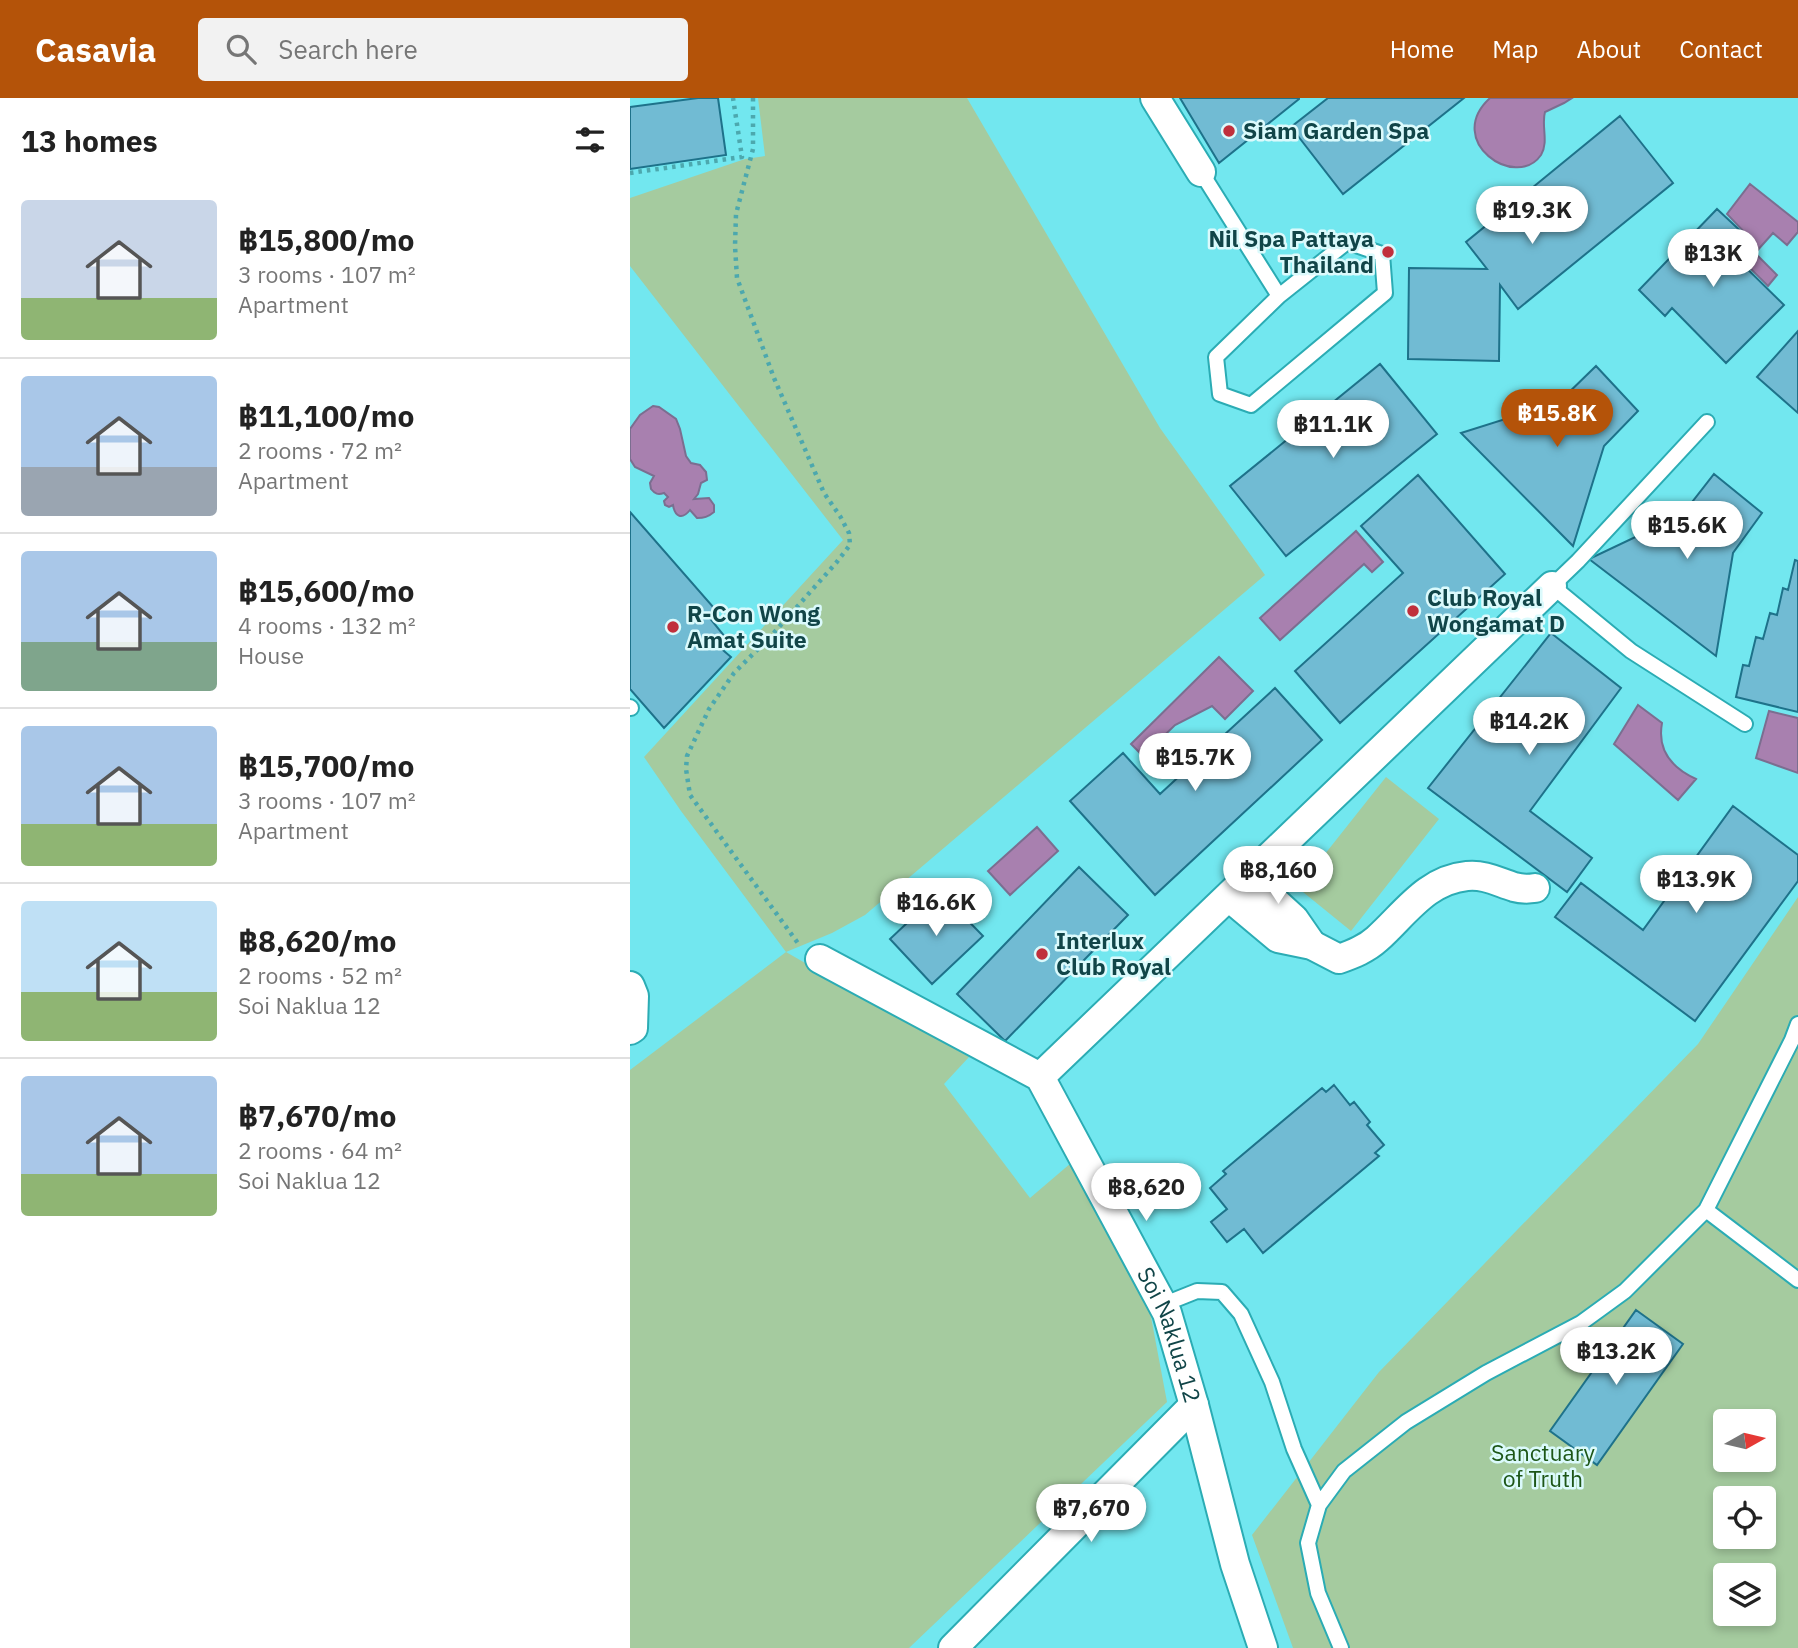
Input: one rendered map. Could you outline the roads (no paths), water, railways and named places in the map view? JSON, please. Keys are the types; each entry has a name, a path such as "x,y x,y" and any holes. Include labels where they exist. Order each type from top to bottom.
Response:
{"street":[{"path":"1155,98 1201,172"},
{"path":"820,959 1040,1077 1552,586"},
{"path":"1229,897 1278,937 1312,945 1339,959 1361,951 1376,940 1425,892 1443,881 1471,876 1497,880 1514,887 1535,888"},
{"path":"1249,877 1294,919 1312,945"},
{"path":"630,986 634,996 633,1028 630,1030"},
{"name":"Soi Naklua 12","path":"1040,1077 1167,1313 1235,1564 1263,1648"},
{"path":"953,1648 1194,1405"}],"lane":[{"path":"1201,172 1279,296"},
{"path":"1347,242 1381,254 1385,293 1251,405 1220,394 1216,357 1279,296 1347,242"},
{"path":"1707,422 1552,586 1631,651 1745,724"},
{"path":"1341,1648 1318,1593 1308,1543 1319,1504 1344,1471 1406,1422 1486,1373 1581,1323 1625,1291 1706,1210 1798,1024"},
{"path":"1706,1210 1798,1280"},
{"path":"1162,1305 1197,1291 1222,1292 1241,1314 1272,1382 1294,1449 1319,1504"}],"place":[{"name":"Siam Garden Spa","path":"1229,131"},
{"name":"Nil Spa Pattaya Thailand","path":"1388,252"},
{"name":"Club Royal Wongamat D","path":"1413,611"},
{"name":"R-Con Wong Amat Suite","path":"673,627"},
{"name":"Interlux Club Royal","path":"1042,954"}],"park label":[{"name":"Sanctuary of Truth","path":"1543,1466"}]}
